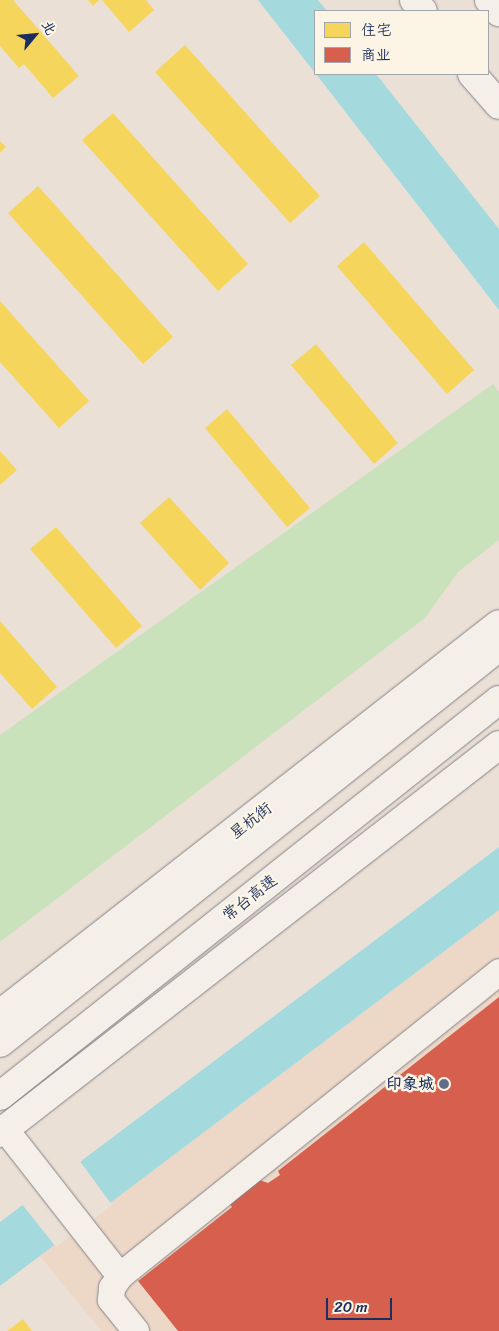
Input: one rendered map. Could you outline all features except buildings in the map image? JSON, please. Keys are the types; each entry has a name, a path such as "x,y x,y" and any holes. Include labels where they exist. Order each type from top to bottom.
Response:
{"main road":[{"path":"414,0 422,10"},
{"path":"489,0 499,12"},
{"path":"473,75 499,105"},
{"name":"星杭街","path":"0,1014 499,624"},
{"path":"0,1043 499,647"},
{"name":"常台高速","path":"0,1096 499,700"},
{"path":"3,1131 499,745"}],"street":[{"path":"136,1331 111,1300 112,1288 120,1276 499,972"},
{"path":"3,1131 28,1158 90,1240 120,1276"}],"shaded area":[{"name":"印象城","path":"499,910 499,1331 101,1331 40,1256"}],"green space":[{"path":"493,384 499,392 499,540 458,572 425,618 0,942 0,735"}],"water":[{"path":"258,0 318,0 326,10 314,10 314,72"},
{"path":"317,75 377,75 499,229 499,310"},
{"path":"499,847 499,910 0,1286 0,1222"}],"pier":[{"path":"79,1160 112,1205 56,1247 21,1203"}],"place":[{"name":"印象城","path":"444,1084"}]}
